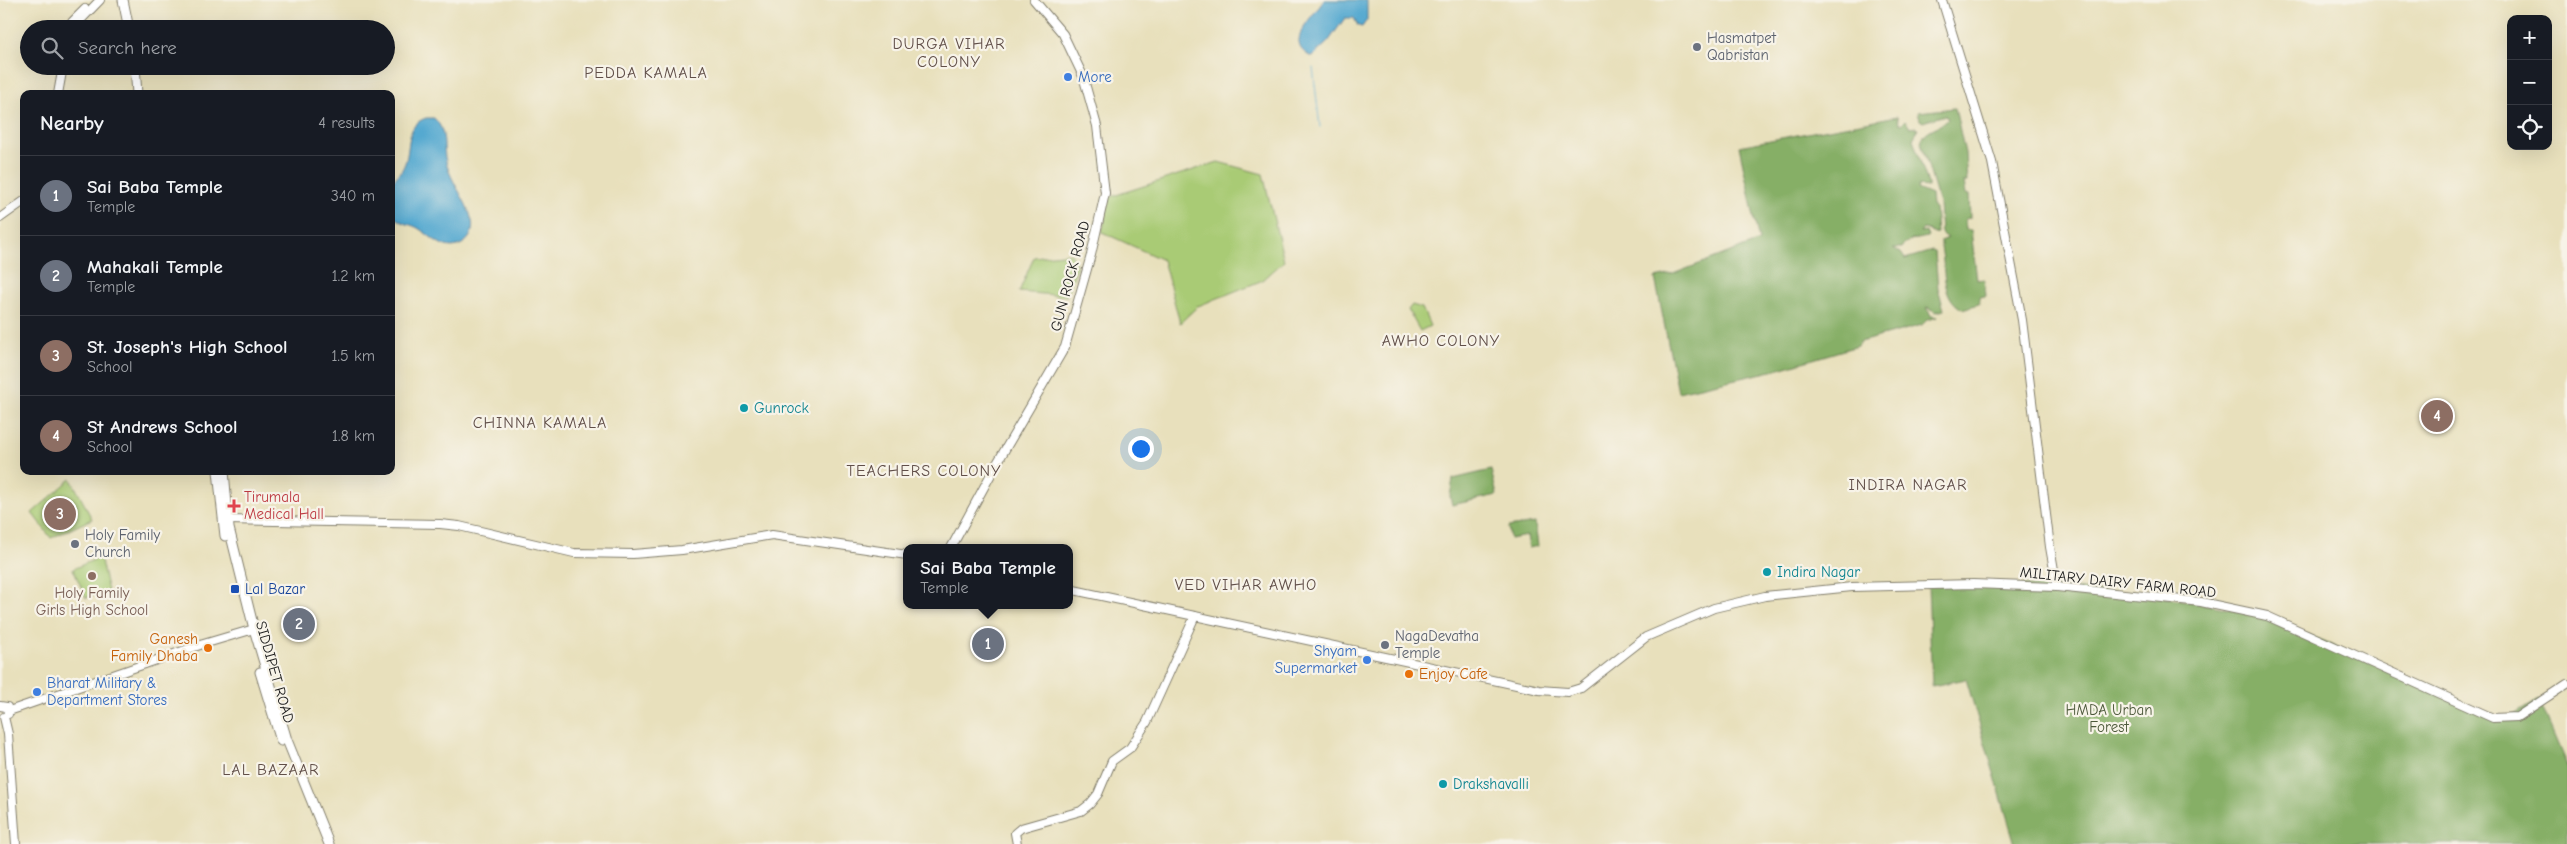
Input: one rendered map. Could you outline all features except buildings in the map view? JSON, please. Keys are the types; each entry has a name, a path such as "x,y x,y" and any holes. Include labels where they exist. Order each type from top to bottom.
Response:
{"main road":[{"path":"74,20 93,0"},
{"path":"80,20 100,0"},
{"path":"123,0 126,20"},
{"path":"129,0 132,20"},
{"name":"GUN ROCK ROAD","path":"954,544 996,465 1065,347 1091,255 1105,193 1098,126 1083,76 1063,34 1034,0"},
{"path":"1942,0 1995,178 2022,320 2050,547 2057,587"},
{"path":"59,90 61,75"},
{"path":"136,75 137,90"},
{"path":"142,75 143,90"},
{"path":"0,218 20,204"},
{"name":"SIDDIPET ROAD","path":"219,475 225,520 281,742 322,844"},
{"name":"SIDDIPET ROAD","path":"224,475 225,520"},
{"path":"225,520 440,524 459,526 574,553 633,554 682,550 772,535 903,554"},
{"name":"MILITARY DAIRY FARM ROAD","path":"1073,590 1539,690 1568,692 1589,683 1646,637 1714,608 1764,596 1852,587 1973,584 2057,587 2184,600 2267,616 2494,718 2517,717 2567,684"},
{"path":"1017,844 1015,833 1022,828 1081,811 1098,794 1112,761 1130,748 1147,722 1195,616"},
{"path":"4,715 251,628"},
{"name":"SIDDIPET ROAD","path":"251,628 287,740 329,844"},
{"path":"0,706 5,706 4,715 8,734 16,844"}],"green space":[{"path":"1955,108 1965,153 1967,182 1964,182 1966,194 1969,195 1970,218 1965,219 1966,230 1971,230 1977,280 1984,279 1986,296 1979,297 1979,304 1962,309 1950,297 1945,282 1941,241 1948,238 1941,233 1939,203 1921,142 1925,133 1945,122 1948,118 1945,115 1923,122 1920,120 1918,112"},
{"path":"1897,116 1899,123 1901,124 1905,120 1910,128 1916,127 1918,130 1913,139 1928,187 1918,186 1917,189 1931,195 1932,206 1935,208 1937,233 1933,234 1923,229 1920,233 1926,232 1928,237 1911,240 1904,244 1902,248 1893,248 1901,253 1905,259 1932,251 1935,252 1938,288 1944,310 1936,312 1927,307 1931,316 1938,317 1927,320 1922,325 1860,342 1857,346 1776,370 1678,392 1655,278 1673,274 1759,241 1739,146"},
{"path":"1218,162 1263,174 1284,261 1263,280 1198,306 1180,323 1163,260 1102,232 1110,197"},
{"path":"1071,253 1077,267 1067,296 1019,292 1034,257"},
{"path":"1412,305 1422,308 1430,326 1420,331 1408,310"},
{"path":"1491,470 1497,495 1452,505 1450,496 1453,479"},
{"path":"71,479 92,519 51,538 32,513"},
{"path":"1535,523 1538,546 1529,548 1527,536 1510,539 1508,527"},
{"path":"100,557 108,591 86,598 73,569"},
{"name":"HMDA Urban Forest","path":"1928,585 2054,586 2177,599 2267,616 2494,719 2513,716 2539,700 2567,766 2567,844 2015,844 1966,679 1932,686"}],"water":[{"path":"1324,0 1367,0 1367,20 1362,27 1358,26 1354,18 1345,18 1328,42 1312,57 1303,51 1299,44 1300,37 1308,20"},
{"path":"426,118 434,118 438,123 443,136 447,166 470,213 473,227 472,233 459,246 452,247 442,244 395,217 395,178 403,168 412,131 419,121"}],"waterway":[{"path":"1313,68 1320,127"}],"place":[{"name":"Hasmatpet Qabristan","path":"1697,47"},
{"name":"More","path":"1068,77"},
{"name":"Gunrock","path":"744,408"},
{"name":"St Andrews School","path":"2437,416"},
{"name":"Tirumala Medical Hall","path":"234,506"},
{"name":"St. Joseph's High School","path":"60,514"},
{"name":"Holy Family Church","path":"75,544"},
{"name":"Indira Nagar","path":"1767,572"},
{"name":"Holy Family Girls High School","path":"92,576"},
{"name":"Lal Bazar","path":"235,589"},
{"name":"Mahakali Temple","path":"299,624"},
{"name":"Sai Baba Temple","path":"988,644"},
{"name":"NagaDevatha Temple","path":"1385,645"},
{"name":"Ganesh Family Dhaba","path":"208,648"},
{"name":"Shyam Supermarket","path":"1367,660"},
{"name":"Enjoy Cafe","path":"1409,674"},
{"name":"Bharat Military & Department Stores","path":"37,692"},
{"name":"Drakshavalli","path":"1443,784"}],"district":[{"name":"DURGA VIHAR COLONY","path":"949,52"},
{"name":"PEDDA KAMALA","path":"646,72"},
{"name":"AWHO COLONY","path":"1441,340"},
{"name":"CHINNA KAMALA","path":"540,422"},
{"name":"TEACHERS COLONY","path":"924,470"},
{"name":"INDIRA NAGAR","path":"1908,484"},
{"name":"VED VIHAR AWHO","path":"1246,584"},
{"name":"LAL BAZAAR","path":"271,769"}]}
